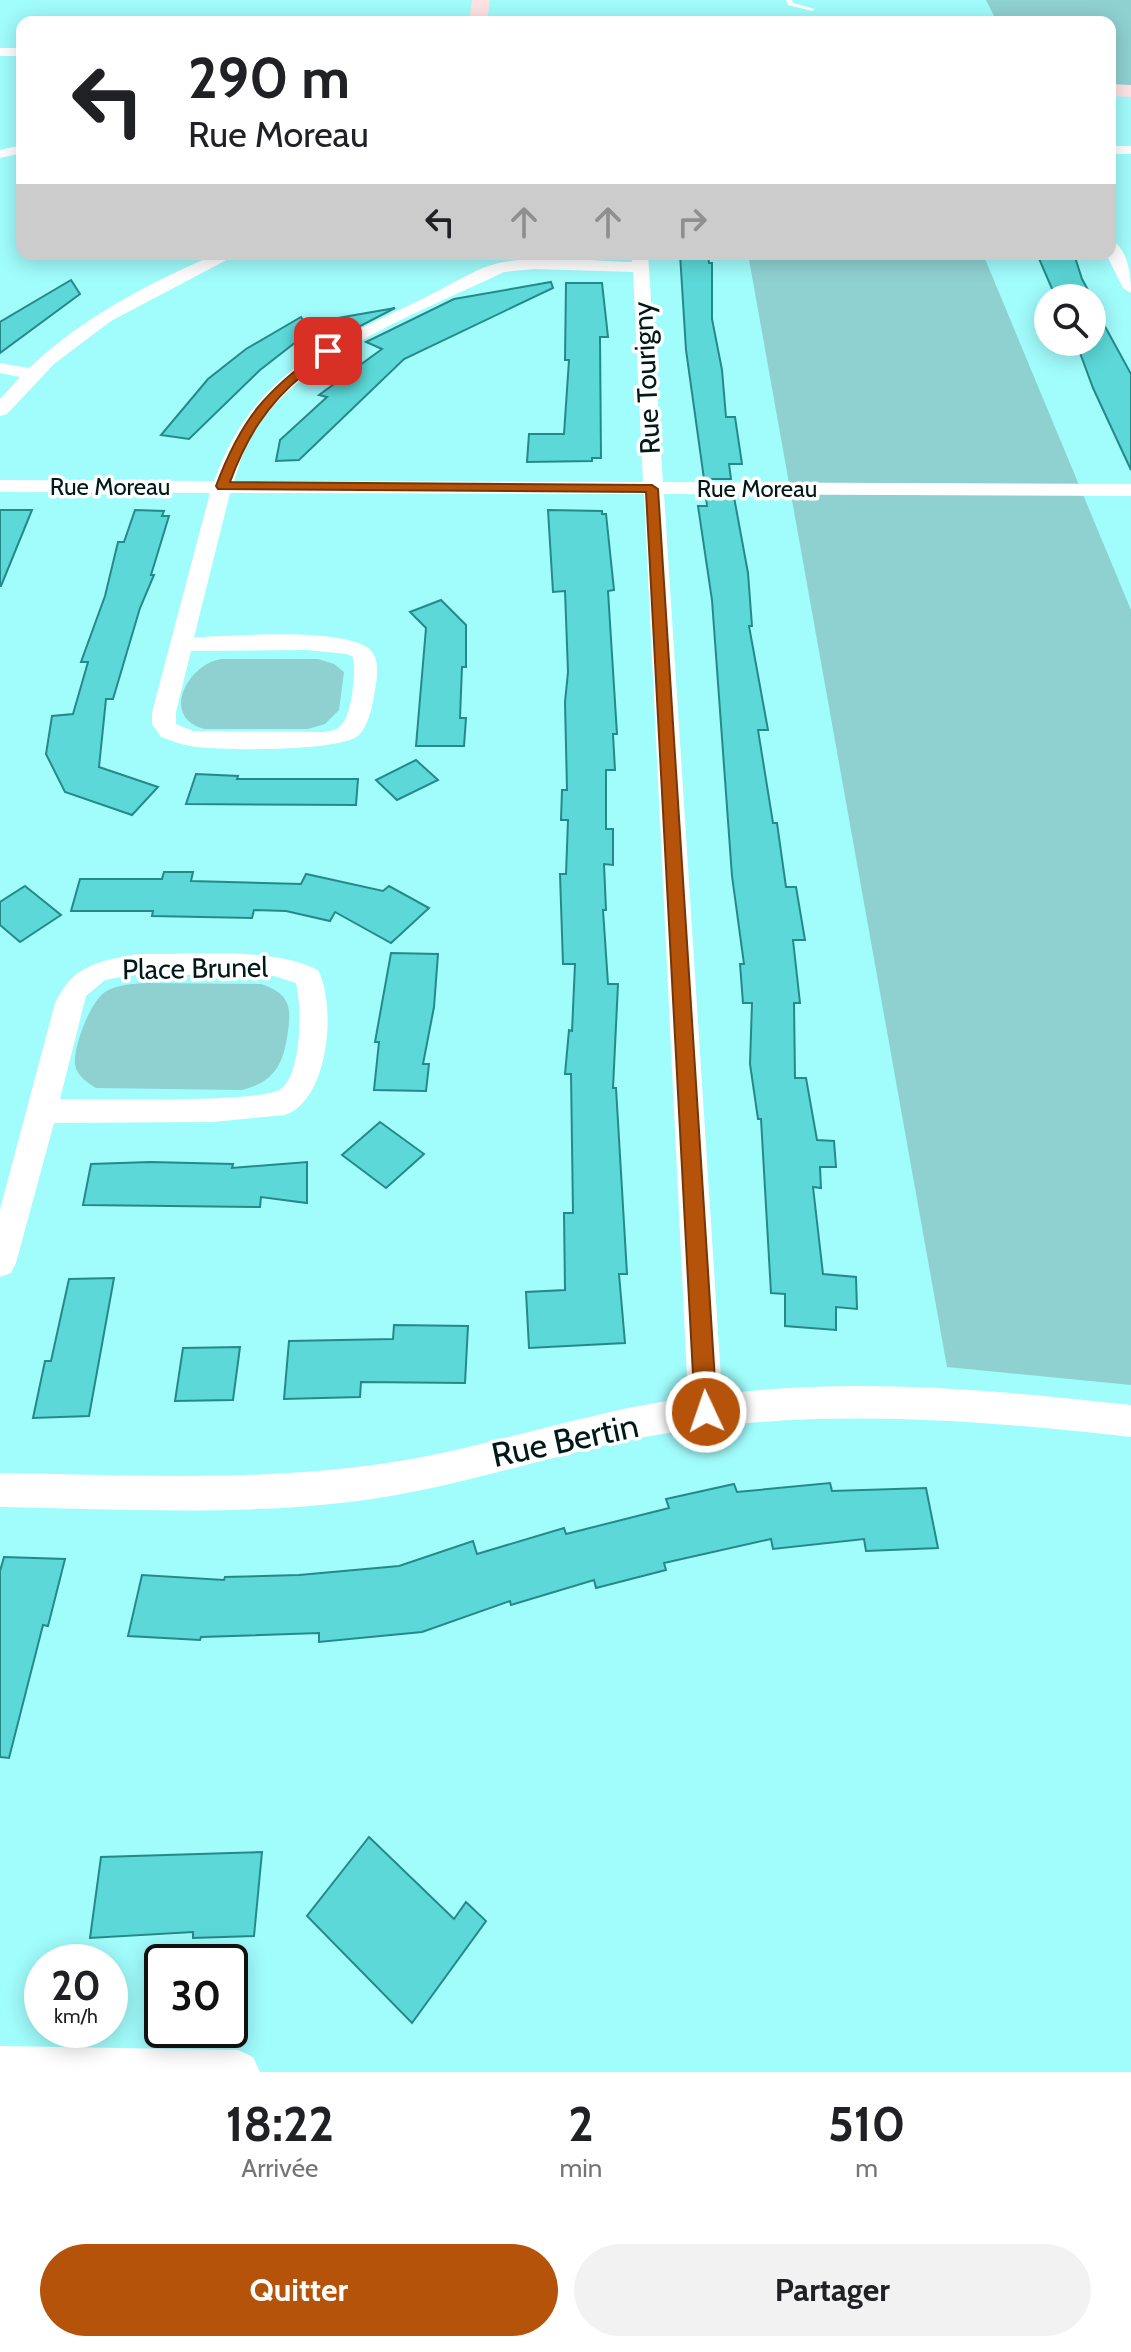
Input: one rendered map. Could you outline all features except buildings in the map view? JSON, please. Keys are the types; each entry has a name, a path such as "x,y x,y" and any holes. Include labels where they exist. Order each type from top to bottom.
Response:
{"street":[{"path":"1116,257 1131,288"},
{"path":"0,410 32,374 121,309 208,260"},
{"path":"182,644 326,644 355,648 363,655 366,668 355,727 341,737 324,740 192,739 169,732 164,724 164,712 222,486 237,444 270,398 314,361 371,328 508,266 640,260"},
{"name":"Rue Tourigny","path":"640,260 706,1412"},
{"path":"0,368 32,374"},
{"name":"Rue Moreau","path":"0,486 1131,490"},
{"name":"Place Brunel","path":"0,1263 75,990 97,972 136,964 274,966 293,969 308,977 314,1000 310,1058 299,1090 285,1103 213,1110 43,1111"},
{"name":"Rue Bertin","path":"0,1490 290,1491 353,1485 662,1418 814,1403 1009,1407 1131,1421"},
{"path":"0,2068 238,2072"}],"lane":[{"path":"789,0 790,4 812,9"}],"shaded area":[{"path":"986,0 1131,0 1131,87 1116,86 1116,16 994,16"},
{"path":"749,260 985,260 1131,610 1131,1385 947,1367"},
{"path":"221,659 318,659 334,664 344,672 339,710 325,724 308,729 205,729 191,723 181,704 183,692 197,671"},
{"path":"147,983 261,984 277,991 286,1001 289,1022 284,1053 276,1070 263,1082 242,1090 96,1088 90,1084 78,1073 75,1057 94,1005 110,989"}],"route":[{"path":"328,351 299,372 262,408 237,444 222,486 652,489 706,1412"}]}
